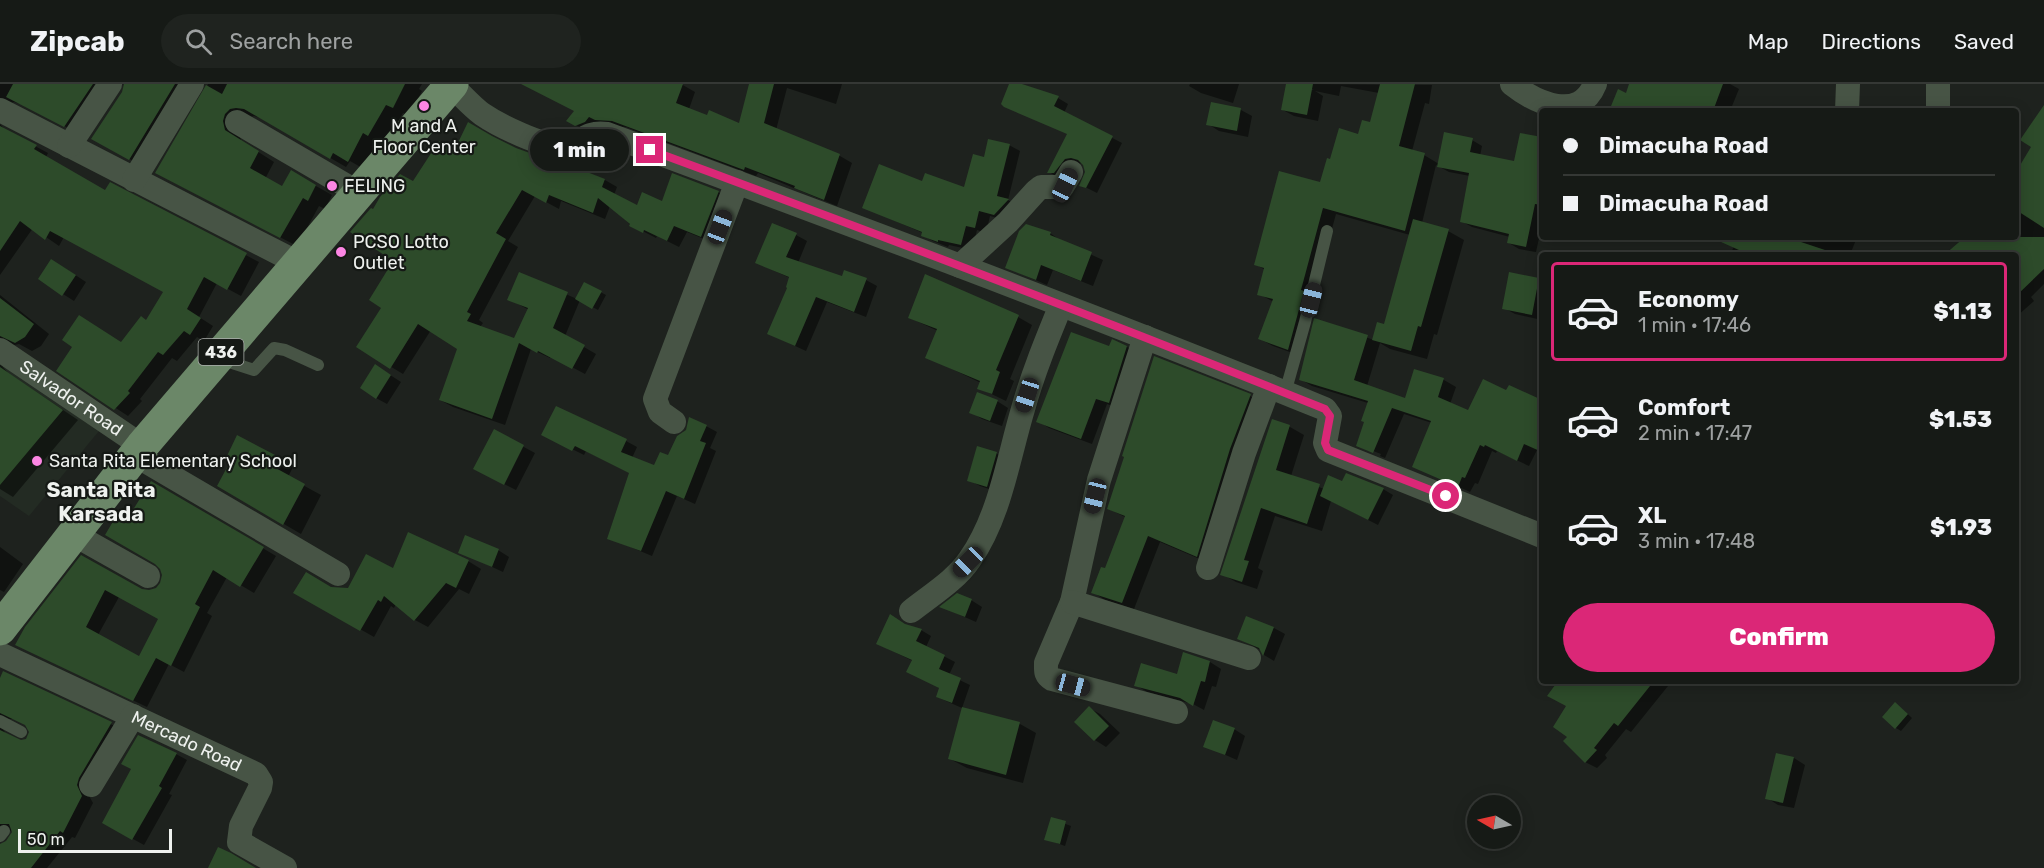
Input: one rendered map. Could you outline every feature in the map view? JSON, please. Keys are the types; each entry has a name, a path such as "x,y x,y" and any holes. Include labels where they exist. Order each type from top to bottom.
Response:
{"main road":[{"name":"436","path":"0,629 139,451 216,357 452,85"}],"street":[{"path":"69,146 110,84"},
{"path":"134,180 192,84"},
{"path":"1512,84 1534,100 1547,104 1566,106 1579,104 1588,98"},
{"path":"1847,108 1848,84"},
{"path":"1938,84 1938,108"},
{"path":"452,85 482,114 542,143 562,147 572,145 585,136 607,134 960,266 1277,390 1328,412 1330,416 1325,443 1328,450 1539,535"},
{"path":"0,110 298,263"},
{"path":"237,122 359,193"},
{"path":"960,266 1008,222 1036,190 1041,187 1062,187 1071,172"},
{"path":"674,422 660,412 655,399 737,182"},
{"path":"911,611 968,562 982,540 999,495 1031,382 1061,305"},
{"path":"1144,337 1099,480 1072,602 1046,663 1046,671 1048,676 1176,712"},
{"name":"Salvador Road","path":"0,350 139,451 338,574"},
{"path":"1208,568 1244,453 1277,390"},
{"path":"75,535 148,576"},
{"path":"1072,602 1249,658"},
{"name":"Mercado Road","path":"0,654 256,774 261,782 260,788 241,826 239,842 285,868"},
{"path":"91,785 133,716"}],"lane":[{"path":"1277,390 1305,322 1327,231"},
{"path":"216,357 252,370 256,369 271,350 279,348 318,365"},
{"path":"0,721 21,732"}],"shaded area":[{"name":"Santa Rita Elementary School","path":"0,353 103,426 29,516 0,496"}],"building":[{"path":"13,84 93,84 64,127 6,97"},
{"path":"124,84 175,84 129,160 91,139 122,92"},
{"path":"227,84 405,84 393,108 386,105 368,136 363,133 348,162 333,153 330,159 244,109 230,109 225,114 223,121 225,130 259,151 250,168 282,186 291,170 316,185 308,201 303,198 280,238 155,173 206,85 222,94"},
{"path":"521,84 683,84 676,103 707,115 709,110 739,123 749,84 774,84 764,123 840,154 824,200 745,167 744,170 612,121 595,120 589,117 585,122 575,126 566,121 574,111"},
{"path":"1009,84 1022,84 1059,96 1054,106 1113,136 1086,188 1079,186 1085,172 1078,160 1065,159 1054,173 1047,173 1067,134 1004,107 1001,104"},
{"path":"1286,84 1313,84 1307,115 1281,110"},
{"path":"1380,84 1415,84 1399,146 1425,153 1405,231 1323,208 1288,350 1258,339 1273,299 1257,295 1264,268 1254,265 1279,171 1320,182 1339,128 1358,134 1362,120 1370,122"},
{"path":"1629,84 1723,84 1714,108 1610,108 1618,89 1626,93"},
{"path":"1211,102 1241,108 1237,131 1206,125"},
{"path":"2044,105 2044,228 2019,212 2019,167 2031,147 2020,140"},
{"path":"468,122 516,148 556,160 605,179 602,187 637,205 642,192 662,201 672,173 719,191 701,237 674,226 667,241 629,226 630,224 598,198 593,213 549,195 546,203 522,190 496,233 506,239 467,312 471,314 467,321 514,338 528,308 507,300 519,272 568,292 553,328 585,345 572,369 519,343 492,419 439,400 457,349 418,324 390,369 356,347 381,308 369,300 393,261 350,232 371,208 373,209 400,174 413,181 439,141 454,151"},
{"path":"0,126 37,145 34,149 105,190 110,182 247,253 227,290 204,277 187,309 201,318 190,335 184,331 163,355 158,352 128,391 130,393 114,410 56,371 72,347 62,340 79,315 121,342 141,316 146,320 163,292 50,231 45,240 20,221 0,251"},
{"path":"1444,132 1473,138 1470,152 1514,161 1520,133 1539,136 1539,205 1535,204 1526,247 1507,243 1509,234 1460,222 1469,173 1437,167"},
{"path":"988,139 1010,144 997,196 1009,199 994,215 979,211 975,228 966,226 961,245 938,240 938,242 921,236 922,232 862,208 879,164 922,181 925,173 964,187 973,154 984,157"},
{"path":"1413,219 1449,229 1421,327 1418,326 1411,351 1372,340 1377,322 1384,324"},
{"path":"772,223 797,233 786,257 842,276 844,270 867,278 854,312 816,297 795,346 767,334 787,288 789,277 755,263"},
{"path":"1026,224 1051,232 1050,235 1092,252 1081,281 1041,265 1036,280 1005,268 1019,231"},
{"path":"2019,237 2044,237 2044,269 2019,293 2019,252 1948,252 1962,240 2019,240"},
{"path":"1717,240 1795,240 1831,252 1743,252"},
{"path":"51,259 76,275 62,296 38,279"},
{"path":"1509,272 1539,278 1532,315 1502,309"},
{"path":"925,274 1019,315 996,370 1000,372 992,394 977,389 980,381 925,358 937,329 908,318"},
{"path":"584,282 602,291 592,309 575,299"},
{"path":"0,298 34,324 25,337 15,343 0,336"},
{"path":"1314,318 1368,335 1354,380 1405,398 1414,369 1444,378 1438,397 1468,410 1483,379 1506,390 1509,385 1539,399 1539,451 1524,444 1517,461 1485,445 1484,447 1480,445 1465,478 1462,477 1458,487 1412,467 1431,421 1392,408 1373,453 1356,446 1368,401 1299,380"},
{"path":"1071,332 1109,346 1112,339 1127,346 1109,403 1096,399 1081,439 1036,422"},
{"path":"1154,356 1251,394 1230,449 1197,557 1148,536 1122,603 1091,593 1101,567 1105,568 1125,516 1107,509"},
{"path":"375,364 391,375 376,399 360,388"},
{"path":"0,367 63,410 0,485"},
{"path":"977,392 998,400 990,421 969,413"},
{"path":"556,406 627,439 621,452 654,465 660,452 668,455 677,436 686,430 689,417 707,425 700,441 706,443 684,499 666,491 641,551 607,539 629,473 575,446 572,451 541,435"},
{"path":"1272,419 1290,425 1276,470 1320,484 1307,524 1261,508 1244,560 1249,561 1242,582 1220,575"},
{"path":"494,429 524,445 504,485 473,469"},
{"path":"237,435 277,456 272,466 305,484 283,525 217,486 232,458 227,456"},
{"path":"977,446 997,452 987,487 967,481"},
{"path":"1346,473 1384,488 1368,520 1320,496 1328,475 1342,481"},
{"path":"151,481 264,547 240,587 213,570 195,604 200,607 171,666 156,658 133,701 15,645 25,627 81,555 142,589 156,588 162,575 160,569 105,535 121,508 131,513","holes":["105,590 158,619 139,656 86,627"]},
{"path":"408,532 469,560 456,588 446,583 414,621 384,596 381,602 378,600 360,631 293,593 306,572 331,587 348,588 366,554 393,568"},
{"path":"465,535 499,549 492,567 458,553"},
{"path":"957,593 972,599 965,617 939,607"},
{"path":"890,614 905,624 922,629 916,641 945,655 939,669 961,678 952,703 936,697 939,688 906,672 912,660 876,644"},
{"path":"1246,616 1274,627 1263,656 1259,648 1237,639"},
{"path":"1183,652 1210,661 1205,682 1201,681 1193,706 1180,698 1134,686 1141,663 1177,674"},
{"path":"3,671 112,722 79,778 77,785 82,796 63,833 60,831 31,868 0,868 0,844 6,841 12,832 9,824 0,824 0,730 21,740 26,739 29,732 25,725 0,713 0,678"},
{"path":"1556,684 1652,684 1618,726 1614,723 1594,748 1597,750 1585,763 1563,741 1567,737 1553,727 1566,706 1547,696"},
{"path":"1895,702 1908,714 1895,729 1882,717"},
{"path":"1089,706 1109,726 1094,741 1074,722"},
{"path":"962,707 1020,722 1006,775 948,759"},
{"path":"1213,720 1235,728 1225,755 1203,747"},
{"path":"138,735 177,753 159,786 162,788 132,840 102,823 131,769 121,764"},
{"path":"1776,753 1794,757 1783,803 1765,799"},
{"path":"1051,817 1066,821 1060,844 1044,840"},
{"path":"218,847 231,853 256,868 208,868"}],"place":[{"name":"M and A Floor Center","path":"424,106"},
{"name":"FELING","path":"332,186"},
{"name":"PCSO Lotto Outlet","path":"341,252"},
{"name":"Santa Rita Elementary School","path":"37,461"}],"district":[{"name":"Santa Rita Karsada","path":"101,502"}],"route":[{"path":"650,150 877,234 1325,409 1330,416 1325,443 1328,450 1446,496"}]}
